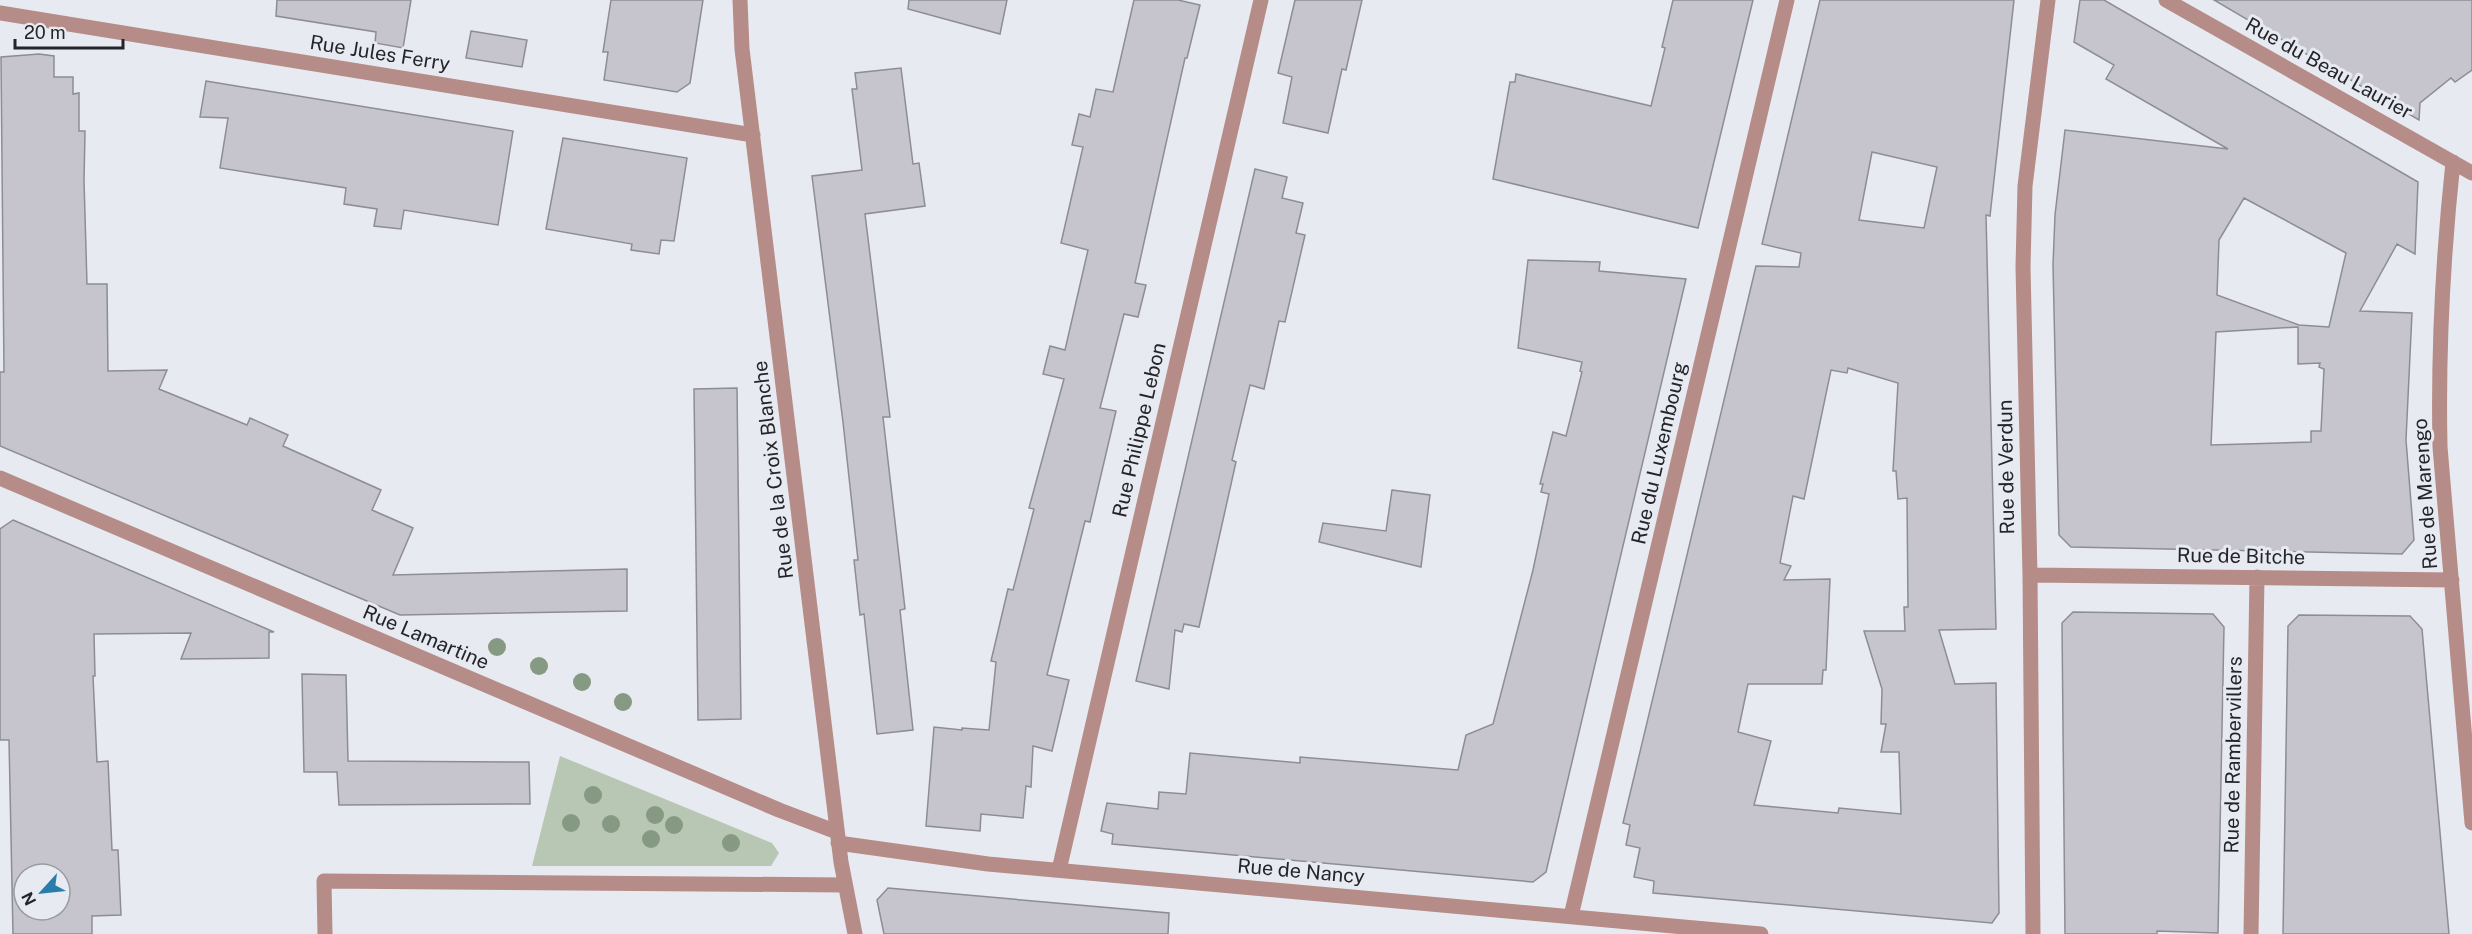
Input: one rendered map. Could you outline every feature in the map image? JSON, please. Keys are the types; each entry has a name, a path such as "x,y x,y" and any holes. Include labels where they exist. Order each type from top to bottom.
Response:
{"street":[{"name":"Rue de la Croix Blanche","path":"740,0 740,30 838,838 844,885 855,934"},
{"name":"Rue Philippe Lebon","path":"1059,870 1261,0"},
{"name":"Rue du Luxembourg","path":"1571,916 1787,0"},
{"name":"Rue de Verdun","path":"2033,934 2030,575 2023,278 2024,198 2048,0"},
{"name":"Rue du Beau Laurier","path":"2166,0 2472,173"},
{"name":"Rue Jules Ferry","path":"0,13 753,135"},
{"name":"Rue de Marengo","path":"2453,162 2439,421 2472,823"},
{"name":"Rue Lamartine","path":"0,478 779,810 838,838"},
{"name":"Rue de Bitche","path":"2030,575 2452,580"},
{"name":"Rue de Rambervillers","path":"2251,934 2257,577"},
{"name":"Rue de Nancy","path":"838,838 988,864 1761,934"},
{"path":"325,934 324,881 844,885"}],"green space":[{"path":"560,756 772,843 779,853 771,866 532,866"}],"building":[{"path":"277,0 411,0 403,48 375,43 376,32 276,16"},
{"path":"611,0 703,0 690,83 677,92 604,80 608,52 603,52"},
{"path":"909,0 1007,0 1000,34 908,9"},
{"path":"1134,0 1178,0 1200,5 1187,58 1185,58 1135,283 1146,285 1138,317 1124,314 1100,408 1116,411 1090,522 1085,521 1047,675 1069,680 1052,751 1033,746 1031,787 1026,786 1023,818 981,814 980,831 926,826 934,727 989,730 996,662 991,661 1008,589 1013,590 1034,509 1029,508 1064,379 1043,374 1050,346 1065,350 1088,250 1061,243 1083,147 1072,145 1079,114 1090,117 1096,89 1113,92"},
{"path":"1295,0 1362,0 1346,70 1342,69 1328,133 1283,123 1292,77 1278,73"},
{"path":"1673,0 1753,0 1698,228 1493,179 1510,82 1515,82 1516,74 1651,106 1665,48 1662,47"},
{"path":"1820,0 2014,0 1990,216 1986,215 1996,629 1939,630 1955,684 1996,683 1999,913 1992,923 1653,893 1654,881 1634,877 1640,848 1626,845 1630,825 1623,823 1756,266 1799,267 1801,253 1762,244","holes":["1872,152 1937,167 1924,228 1859,220","1848,368 1898,383 1893,471 1896,471 1898,499 1907,498 1908,607 1904,607 1905,631 1864,631 1882,689 1881,724 1886,724 1881,752 1899,752 1901,814 1839,808 1838,813 1754,805 1771,741 1738,732 1748,684 1822,684 1823,670 1826,670 1830,579 1784,580 1791,566 1780,563 1793,496 1804,499 1831,370 1847,373"]},
{"path":"2080,0 2104,0 2418,182 2415,254 2397,244 2360,311 2412,313 2406,440 2414,540 2402,554 2071,547 2059,535 2053,265 2055,215 2065,130 2228,149 2106,79 2114,65 2074,42","holes":["2244,198 2346,253 2329,327 2299,325 2217,295 2219,240","2298,327 2298,364 2320,363 2319,367 2324,369 2321,431 2311,431 2311,442 2211,445 2216,332"]},
{"path":"2214,0 2472,0 2472,70 2455,82 2451,78 2420,103 2419,120"},
{"path":"471,31 527,40 522,67 466,58"},
{"path":"39,54 54,56 54,77 73,77 73,94 79,93 79,131 85,131 87,284 107,284 108,371 167,370 159,389 247,425 250,418 288,435 283,446 381,490 372,510 413,528 393,575 627,569 627,611 400,615 0,446 0,372 4,372 1,57"},
{"path":"901,68 913,164 919,163 925,206 865,214 890,417 883,417 905,609 900,610 913,730 877,734 864,614 860,615 854,560 858,560 843,422 812,176 862,170 852,89 857,89 855,73"},
{"path":"206,81 513,131 498,225 404,210 401,229 374,226 377,209 344,204 346,188 220,168 228,118 200,117"},
{"path":"563,138 687,158 674,241 661,240 659,254 631,250 632,244 546,229"},
{"path":"1255,169 1287,177 1282,198 1303,203 1296,233 1305,235 1285,322 1279,321 1264,389 1250,385 1232,460 1236,462 1199,627 1184,624 1182,632 1175,630 1169,689 1136,681"},
{"path":"1528,260 1600,262 1599,271 1686,279 1546,872 1533,882 1112,844 1113,834 1101,831 1107,803 1158,809 1159,792 1186,794 1190,753 1300,763 1300,757 1458,770 1466,735 1493,724 1533,570 1549,494 1541,492 1543,484 1540,484 1553,432 1566,436 1582,372 1580,371 1582,362 1518,348"},
{"path":"737,388 741,719 698,720 694,389"},
{"path":"1392,490 1430,495 1421,567 1319,542 1323,523 1386,531"},
{"path":"13,520 274,632 269,632 269,658 181,659 191,633 94,634 95,676 93,676 97,762 108,761 112,850 118,850 121,915 92,916 92,934 13,934 13,922 72,922 72,862 12,862 12,886 9,740 0,740 0,529"},
{"path":"2073,612 2213,614 2224,627 2218,933 2157,931 2157,934 2065,934 2062,623"},
{"path":"2299,615 2410,616 2422,629 2449,934 2283,934 2288,626"},
{"path":"302,674 346,675 348,761 529,762 530,804 339,805 337,772 304,772"},
{"path":"888,888 1169,913 1168,934 884,934 877,900"}]}
